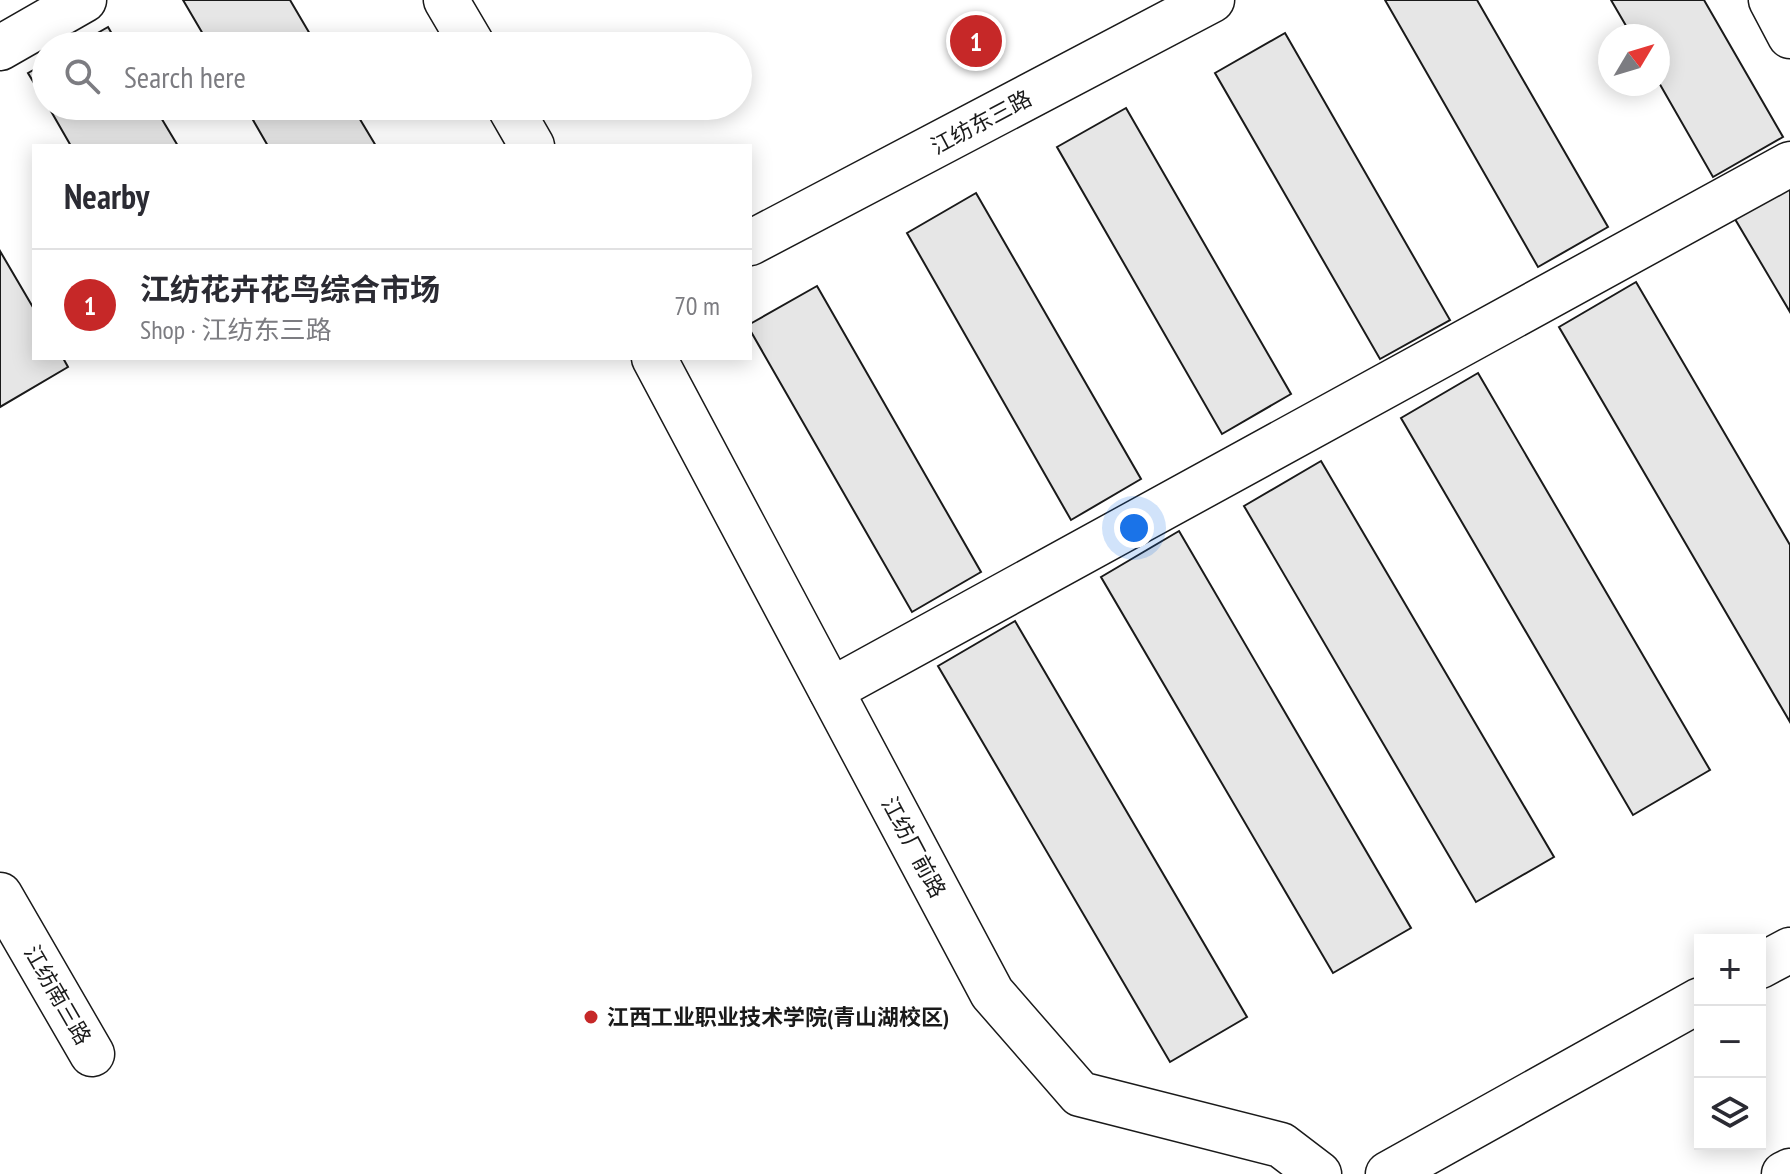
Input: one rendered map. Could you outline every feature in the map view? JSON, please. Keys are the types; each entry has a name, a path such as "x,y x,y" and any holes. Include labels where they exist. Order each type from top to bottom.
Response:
{"main road":[{"path":"0,48 84,0"},
{"path":"446,0 465,32"},
{"name":"江纺东三路","path":"752,242 1212,0"},
{"path":"1771,0 1790,36"},
{"path":"517,120 531,144"},
{"path":"831,690 1790,164"},
{"name":"江纺厂前路","path":"655,360 992,993 1080,1094 1281,1145 1319,1174"},
{"name":"江纺南三路","path":"0,895 92,1054"},
{"path":"1766,963 1790,950"},
{"path":"1388,1174 1694,1003"},
{"path":"1784,1174 1790,1171"}],"building":[{"path":"183,0 290,0 309,32 202,32"},
{"path":"1385,0 1477,0 1608,227 1538,267"},
{"path":"1611,0 1704,0 1783,137 1713,177 1667,96 1670,96 1670,24 1625,24"},
{"path":"1285,33 1450,320 1380,359 1215,73"},
{"path":"1126,108 1291,394 1222,434 1057,147"},
{"path":"56,120 162,120 177,144 70,144"},
{"path":"253,120 360,120 375,144 267,144"},
{"path":"1790,180 1790,312 1732,214"},
{"path":"976,193 1141,479 1071,520 907,233"},
{"path":"0,251 32,306 32,360 64,360 68,367 0,407"},
{"path":"1636,282 1790,545 1790,722 1559,327"},
{"path":"817,286 981,572 912,612 752,333 752,323"},
{"path":"1478,373 1710,770 1633,815 1401,418"},
{"path":"1321,461 1554,857 1476,902 1244,506"},
{"path":"1179,531 1411,928 1333,973 1101,577"},
{"path":"1015,621 1247,1017 1170,1062 938,666"}],"place":[{"name":"江纺花卉花鸟综合市场","path":"976,41"},
{"name":"江西工业职业技术学院(青山湖校区)","path":"591,1017"}]}
